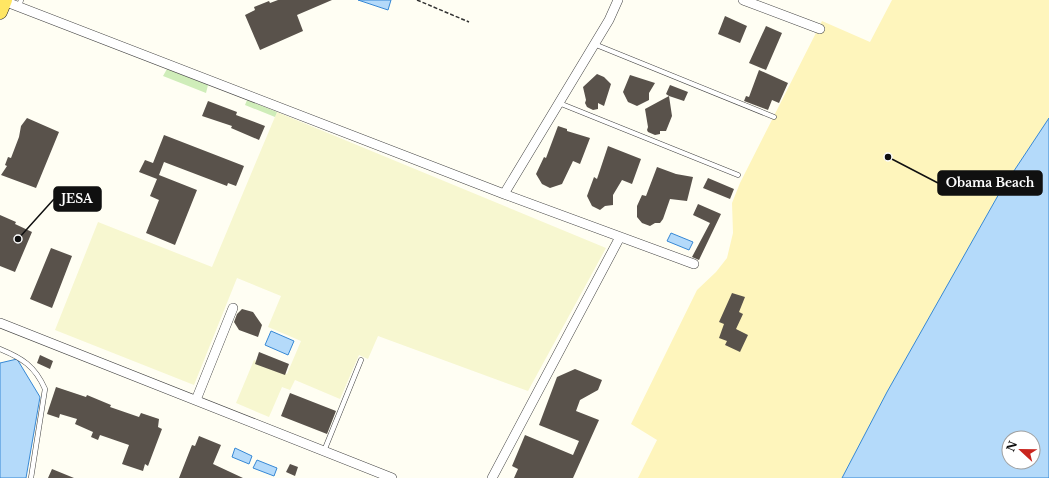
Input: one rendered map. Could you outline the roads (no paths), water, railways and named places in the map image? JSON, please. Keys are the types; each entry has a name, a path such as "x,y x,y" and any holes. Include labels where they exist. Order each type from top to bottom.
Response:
{"main road":[{"path":"0,12 4,0"}],"street":[{"path":"4,0 20,3 504,194 694,264"},
{"path":"504,194 594,44 618,0"},
{"path":"743,0 820,29"},
{"path":"492,478 620,237"},
{"path":"196,400 233,308"},
{"path":"0,323 392,478"}],"lane":[{"path":"594,44 774,117"},
{"path":"559,103 738,175"},
{"path":"0,349 19,357 29,364 45,389 31,478"},
{"path":"324,451 361,360"}],"water":[{"path":"358,0 391,0 388,10"},
{"path":"1049,118 1049,478 842,478 887,392 1000,192"},
{"path":"671,233 693,242 689,250 667,241"},
{"path":"271,331 294,341 288,355 265,345"},
{"path":"17,359 40,397 26,478 0,478 0,363"},
{"path":"235,448 252,456 249,464 232,457"},
{"path":"257,460 277,468 274,476 253,468"}],"place":[{"name":"Obama Beach","path":"888,157"},
{"name":"JESA","path":"18,239"}]}
